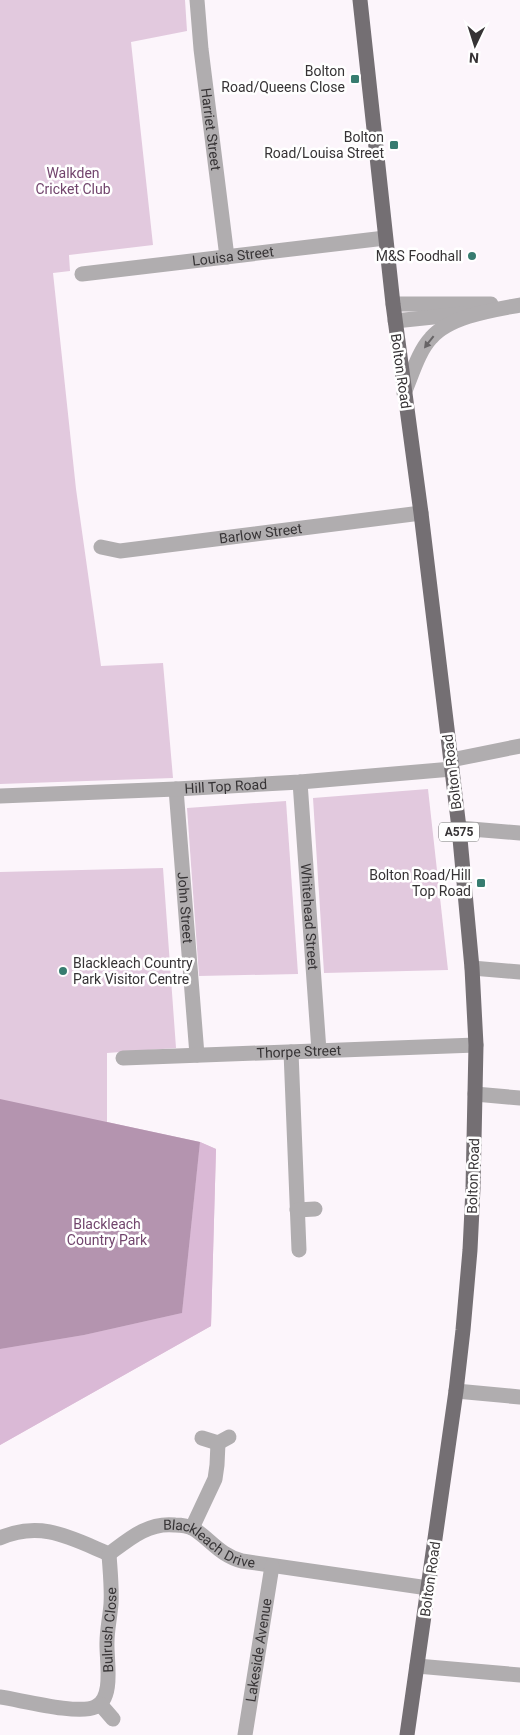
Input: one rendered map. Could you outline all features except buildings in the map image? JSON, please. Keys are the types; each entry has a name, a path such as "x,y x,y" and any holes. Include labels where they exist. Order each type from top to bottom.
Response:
{"main road":[{"name":"Bolton Road","path":"360,0 385,238 459,828 472,968 476,1045 474,1188 470,1250 456,1391 417,1666"},
{"name":"A575","path":"407,1735 417,1666"}],"street":[{"name":"Harriet Street","path":"197,0 201,49 227,257"},
{"name":"Louisa Street","path":"82,274 385,238"},
{"path":"393,304 520,304"},
{"path":"395,321 479,313 520,304"},
{"path":"404,393 422,351 431,338 443,328 479,313"},
{"name":"Barlow Street","path":"101,547 120,551 421,513"},
{"name":"Hill Top Road","path":"0,796 300,782 451,764 520,746"},
{"name":"Whitehead Street","path":"300,782 319,1051"},
{"name":"John Street","path":"176,789 197,1055"},
{"path":"459,828 520,832"},
{"path":"472,968 520,972"},
{"name":"Thorpe Street","path":"123,1058 476,1045"},
{"path":"291,1052 299,1250"},
{"path":"475,1094 520,1098"},
{"path":"298,1210 315,1209"},
{"path":"456,1391 520,1397"},
{"path":"192,1528 215,1479 223,1440 202,1438"},
{"name":"Blackleach Drive","path":"109,1554 138,1533 151,1527 168,1524 192,1528 230,1558 272,1566 428,1588"},
{"path":"0,1538 23,1531 40,1530 60,1534 109,1554"},
{"name":"Bulrush Close","path":"100,1704 103,1701 108,1680 106,1652 111,1602 109,1554"},
{"name":"Lakeside Avenue","path":"246,1735 272,1566"},
{"path":"417,1666 520,1675"},
{"path":"0,1697 70,1709 95,1708 100,1704 113,1719"}],"green space":[{"name":"Walkden Cricket Club","path":"0,0 185,0 187,31 131,42 153,245 69,255 70,271 53,273 76,489 101,666 163,663 173,778 0,784"},
{"path":"428,789 448,970 324,973 313,798"},
{"path":"286,801 298,974 199,976 187,808"},
{"name":"Blackleach Country Park","path":"163,868 176,1048 107,1053 107,1122 200,1142 216,1149 211,1326 0,1445 0,872"}],"shaded area":[{"path":"0,1099 200,1142 182,1313 84,1335 0,1349"},
{"path":"200,1142 216,1149 211,1326 0,1445 0,1349 84,1335 182,1313"}],"place":[{"name":"Bolton Road/Queens Close","path":"355,79"},
{"name":"Bolton Road/Louisa Street","path":"394,145"},
{"name":"M&S Foodhall","path":"472,256"},
{"name":"Bolton Road/Hill Top Road","path":"481,883"},
{"name":"Blackleach Country Park Visitor Centre","path":"63,971"}]}
